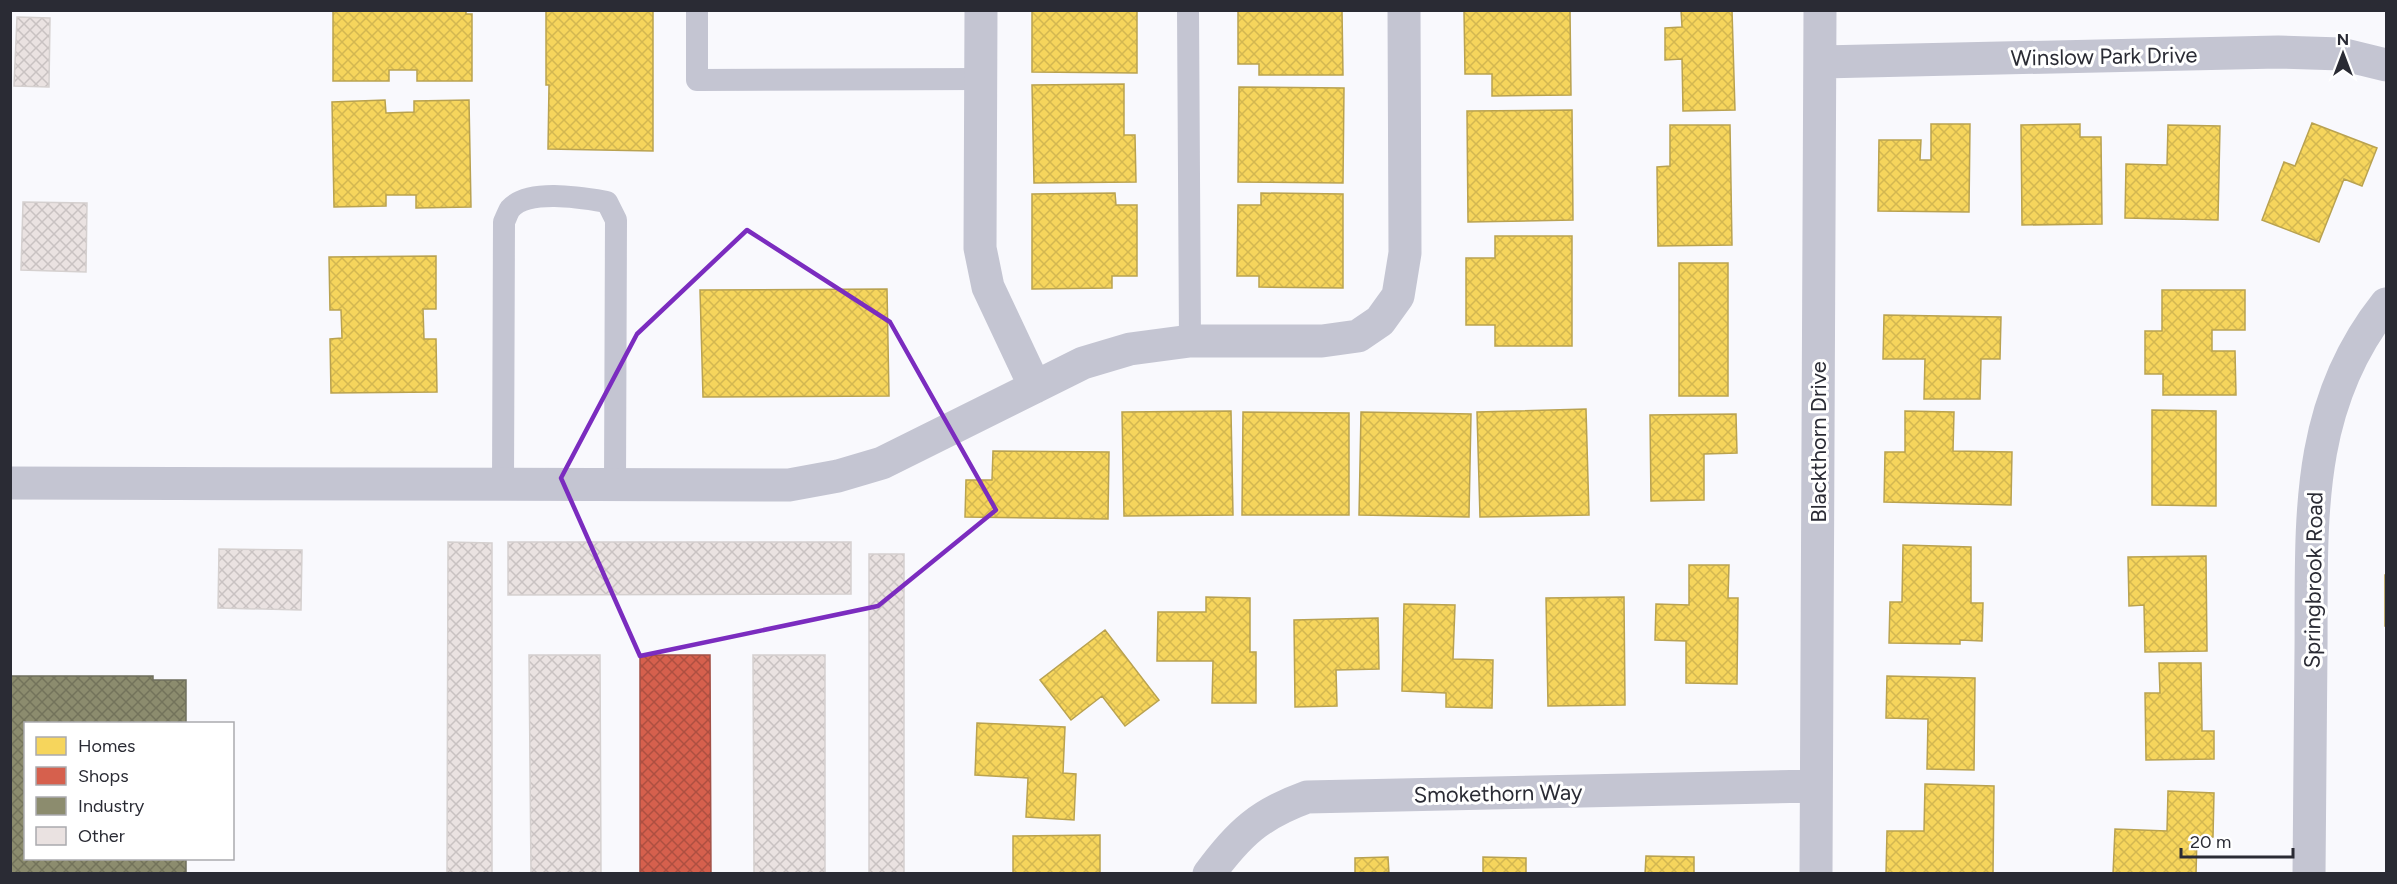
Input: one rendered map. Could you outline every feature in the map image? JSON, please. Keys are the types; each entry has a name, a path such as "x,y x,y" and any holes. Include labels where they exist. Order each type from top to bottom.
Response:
{"street":[{"path":"981,10 980,248 988,287 1035,387"},
{"path":"10,483 789,485 838,476 882,463 1083,363 1130,349 1190,341 1322,341 1358,336 1380,321 1398,296 1406,253 1404,10"},
{"name":"Blackthorn Drive","path":"1816,873 1820,10"},
{"name":"Winslow Park Drive","path":"1821,62 2278,52 2341,54 2386,65"},
{"name":"Springbrook Road","path":"2309,873 2312,539 2317,464 2333,397 2365,331 2386,304"},
{"name":"Smokethorn Way","path":"1209,873 1246,830 1275,809 1307,797 1815,786"}],"lane":[{"path":"697,10 697,80 981,79"},
{"path":"1188,10 1190,341"},
{"path":"503,484 504,222 511,208 533,197 580,197 607,202 616,220 615,484"}],"highlighted area":[{"path":"747,230 890,322 996,510 878,606 640,656 561,478 637,334"}],"building: Homes":[{"path":"333,10 466,10 466,14 472,14 472,81 417,81 417,70 389,70 389,81 333,81"},
{"path":"546,10 653,10 653,151 548,149 549,85 546,85"},
{"path":"1032,10 1137,10 1137,73 1032,72"},
{"path":"1238,10 1342,10 1343,75 1259,75 1259,64 1238,64"},
{"path":"1464,10 1570,10 1571,95 1492,96 1492,74 1465,74"},
{"path":"1681,10 1732,10 1735,110 1683,111 1682,59 1665,60 1665,28 1682,27"},
{"path":"1124,84 1124,135 1135,135 1136,182 1034,183 1032,85"},
{"path":"1239,87 1344,88 1343,183 1238,182"},
{"path":"385,100 386,113 414,112 414,101 469,100 471,207 416,208 416,195 386,195 386,206 334,207 332,102"},
{"path":"1572,110 1573,220 1468,222 1467,111"},
{"path":"2312,123 2377,148 2362,186 2344,179 2319,242 2262,220 2284,162 2295,166"},
{"path":"1931,124 1970,124 1969,212 1878,211 1879,140 1921,140 1920,160 1931,160"},
{"path":"2080,124 2080,137 2101,137 2102,224 2022,225 2021,125"},
{"path":"1670,125 1730,125 1732,245 1658,246 1657,167 1670,166"},
{"path":"2168,125 2220,126 2218,220 2125,218 2126,164 2167,165"},
{"path":"1115,193 1116,205 1137,205 1137,276 1112,276 1112,288 1032,289 1032,194"},
{"path":"1261,193 1343,194 1343,288 1259,287 1259,276 1237,276 1238,205 1261,205"},
{"path":"1495,236 1572,236 1572,346 1495,346 1495,325 1466,325 1466,258 1495,258"},
{"path":"436,256 436,309 423,309 424,339 436,339 437,392 331,393 330,339 342,338 341,310 330,310 329,257"},
{"path":"1679,263 1728,263 1728,396 1679,396"},
{"path":"887,289 889,396 703,397 700,290"},
{"path":"2162,290 2245,290 2245,330 2212,330 2212,351 2235,351 2236,395 2163,395 2163,374 2145,374 2145,331 2162,331"},
{"path":"1884,315 2001,317 2000,359 1981,359 1980,399 1924,399 1925,359 1883,359"},
{"path":"1586,409 1589,515 1480,517 1477,412"},
{"path":"2152,410 2216,411 2216,506 2152,505"},
{"path":"1231,411 1233,515 1124,516 1122,412"},
{"path":"1905,411 1954,412 1953,451 2012,452 2011,505 1884,502 1885,452 1905,452"},
{"path":"1243,412 1349,413 1349,515 1242,515"},
{"path":"1361,412 1471,414 1469,517 1359,515"},
{"path":"1736,414 1737,453 1704,454 1704,500 1651,501 1650,415"},
{"path":"993,451 1109,452 1108,519 965,517 966,480 992,480"},
{"path":"1903,545 1971,547 1971,603 1983,603 1982,641 1960,640 1960,644 1889,643 1890,602 1902,602"},
{"path":"2206,556 2207,651 2145,652 2144,605 2129,606 2128,557"},
{"path":"1689,565 1729,565 1728,598 1738,598 1737,684 1686,683 1686,641 1655,640 1656,604 1689,605"},
{"path":"2386,575 2386,626 2385,626"},
{"path":"1206,597 1250,598 1250,652 1256,652 1256,703 1212,703 1213,661 1157,661 1158,612 1206,612"},
{"path":"1624,597 1625,705 1548,706 1546,598"},
{"path":"1404,604 1455,605 1453,659 1493,660 1492,708 1446,707 1446,693 1402,691"},
{"path":"1378,618 1379,669 1336,670 1337,706 1295,707 1294,620"},
{"path":"1105,630 1159,700 1125,726 1102,696 1071,720 1040,680"},
{"path":"2159,663 2201,663 2202,731 2214,731 2214,759 2146,760 2145,693 2160,693"},
{"path":"1887,676 1975,678 1974,770 1927,769 1928,719 1886,718"},
{"path":"977,723 1065,727 1063,773 1076,774 1074,820 1026,817 1028,778 975,775"},
{"path":"1925,784 1994,786 1993,874 1886,874 1887,831 1924,831"},
{"path":"2168,791 2214,793 2213,837 2197,837 2196,874 2113,874 2115,829 2167,831"},
{"path":"1100,835 1100,874 1013,874 1013,836"},
{"path":"1646,856 1694,857 1694,874 1645,874"},
{"path":"1388,857 1389,874 1355,874 1355,858"},
{"path":"1483,857 1526,858 1526,874 1483,874"}],"building: Shops":[{"path":"640,655 710,655 711,874 640,874"}],"building: Industry":[{"path":"10,676 153,676 153,680 186,680 186,722 24,722 24,860 186,860 186,874 10,874"}],"building: Other":[{"path":"17,17 50,18 49,87 14,86"},
{"path":"23,202 87,203 86,272 21,270"},
{"path":"448,542 492,543 492,874 447,874"},
{"path":"508,542 851,542 851,594 508,595"},
{"path":"219,549 302,550 301,610 218,608"},
{"path":"869,554 904,554 904,874 869,874"},
{"path":"529,655 600,655 601,874 531,874"},
{"path":"753,655 825,655 825,874 754,874"}]}
